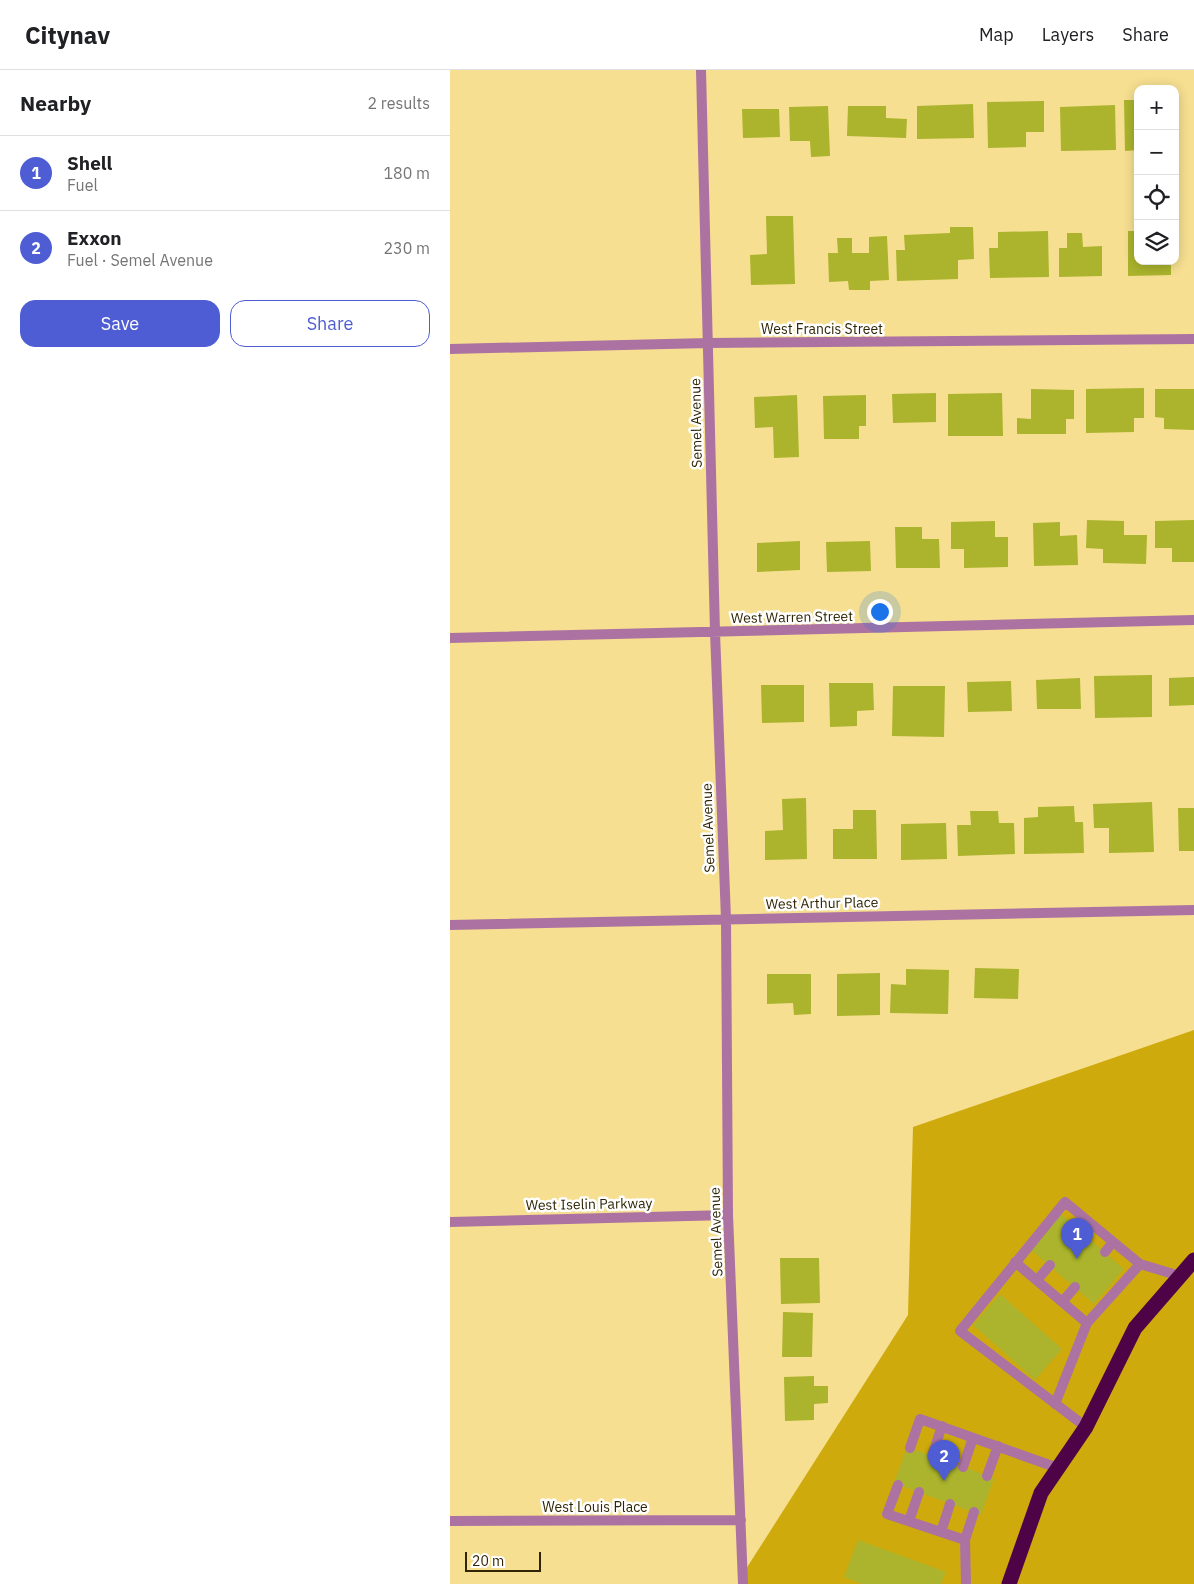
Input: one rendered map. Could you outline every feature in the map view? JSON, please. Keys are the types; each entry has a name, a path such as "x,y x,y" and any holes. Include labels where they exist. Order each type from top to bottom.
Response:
{"highway":[{"path":"1009,1584 1041,1494 1086,1427 1134,1328 1194,1260"}],"street":[{"name":"Semel Avenue","path":"701,70 715,632 726,919 728,1215 743,1584"},
{"name":"West Francis Street","path":"450,349 708,343 1194,339"},
{"name":"West Warren Street","path":"450,638 1194,620"},
{"name":"West Arthur Place","path":"450,925 1194,910"},
{"path":"1086,1427 960,1331 1065,1202 1140,1264 1180,1276"},
{"name":"West Iselin Parkway","path":"450,1222 728,1215"},
{"path":"1080,1231 1088,1221"},
{"path":"1105,1252 1113,1242"},
{"path":"1015,1262 1087,1322"},
{"path":"1055,1404 1087,1322 1140,1264"},
{"path":"1037,1280 1050,1266"},
{"path":"1062,1302 1075,1287"},
{"path":"910,1448 920,1419 1058,1468"},
{"path":"932,1456 942,1426"},
{"path":"963,1467 973,1438"},
{"path":"987,1476 998,1446"},
{"path":"898,1485 887,1514 964,1540"},
{"path":"908,1521 919,1492"},
{"path":"940,1532 950,1504"},
{"path":"966,1584 964,1540 974,1512"},
{"name":"West Louis Place","path":"450,1521 741,1520"}],"shaded area":[{"path":"1194,1030 1194,1584 747,1584 746,1569 908,1315 913,1127"}],"building":[{"path":"1124,100 1134,100 1134,150 1125,151"},
{"path":"1044,101 1044,132 1026,132 1026,147 988,148 987,102"},
{"path":"973,104 974,138 917,139 917,106"},
{"path":"1115,105 1116,150 1061,151 1060,107"},
{"path":"828,106 830,156 811,157 810,141 790,141 789,107"},
{"path":"848,106 886,106 886,118 907,119 906,138 847,136"},
{"path":"742,109 779,109 780,137 743,138"},
{"path":"766,216 793,216 795,284 751,285 750,255 767,254"},
{"path":"950,227 973,227 974,259 958,260 958,279 897,281 896,250 905,250 904,235 950,233"},
{"path":"1048,231 1049,277 990,278 989,248 998,248 998,232"},
{"path":"1128,231 1134,231 1134,265 1171,265 1171,275 1128,276"},
{"path":"1067,233 1082,233 1083,247 1102,246 1102,276 1059,277 1059,248 1067,248"},
{"path":"887,236 889,280 870,281 870,290 849,290 848,281 829,282 828,253 838,253 837,238 852,238 852,253 869,253 869,237"},
{"path":"1144,388 1144,418 1134,418 1134,432 1086,433 1086,389"},
{"path":"1031,389 1074,390 1074,419 1066,419 1066,434 1017,434 1017,418 1031,419"},
{"path":"1155,389 1194,389 1194,430 1164,429 1164,418 1155,417"},
{"path":"936,393 936,422 893,423 892,394"},
{"path":"1002,393 1003,436 948,436 948,394"},
{"path":"797,395 799,457 774,458 773,427 755,428 754,397"},
{"path":"866,395 866,426 859,426 859,439 824,439 823,396"},
{"path":"1087,520 1124,521 1124,535 1147,535 1146,564 1103,563 1103,549 1086,548"},
{"path":"1194,520 1194,562 1172,562 1172,548 1155,548 1155,521"},
{"path":"995,521 995,537 1008,537 1008,567 964,568 964,549 951,549 951,522"},
{"path":"1060,522 1060,536 1077,535 1078,565 1034,566 1033,523"},
{"path":"895,527 922,527 922,539 939,539 940,568 896,568"},
{"path":"800,541 800,570 757,572 757,543"},
{"path":"870,541 871,571 827,572 826,542"},
{"path":"1152,675 1152,717 1095,718 1094,676"},
{"path":"1194,677 1194,705 1169,706 1169,678"},
{"path":"1080,678 1081,709 1037,709 1036,680"},
{"path":"1011,681 1012,711 968,712 967,682"},
{"path":"829,683 873,683 874,710 857,711 857,726 830,727"},
{"path":"761,685 804,685 804,722 762,723"},
{"path":"893,686 945,686 944,737 892,736"},
{"path":"806,798 807,859 765,860 765,831 783,830 782,799"},
{"path":"1152,802 1154,852 1109,853 1109,828 1094,828 1093,804"},
{"path":"1074,806 1075,822 1083,822 1084,853 1024,854 1024,818 1038,817 1038,807"},
{"path":"1178,808 1194,808 1194,851 1179,851"},
{"path":"853,810 876,810 877,859 833,859 833,829 853,829"},
{"path":"970,811 998,811 999,823 1014,823 1015,854 958,856 957,825 971,825"},
{"path":"946,823 947,859 901,860 901,824"},
{"path":"975,968 1019,969 1018,999 974,998"},
{"path":"906,969 949,970 948,1014 890,1013 891,984 906,985"},
{"path":"880,973 880,1015 837,1016 837,974"},
{"path":"767,974 811,974 811,1014 794,1015 793,1003 767,1004"},
{"path":"1061,1214 1124,1269 1094,1304 1030,1249"},
{"path":"780,1258 819,1258 820,1303 781,1304"},
{"path":"1000,1294 1062,1349 1035,1380 973,1325"},
{"path":"783,1312 813,1313 812,1357 782,1357"},
{"path":"814,1376 814,1386 828,1386 828,1403 814,1404 814,1420 785,1421 784,1377"},
{"path":"907,1447 994,1478 981,1515 894,1483"},
{"path":"858,1540 946,1572 941,1584 862,1584 844,1577"}],"place":[{"name":"Shell","path":"1077,1259"},
{"name":"Exxon","path":"944,1481"}]}
